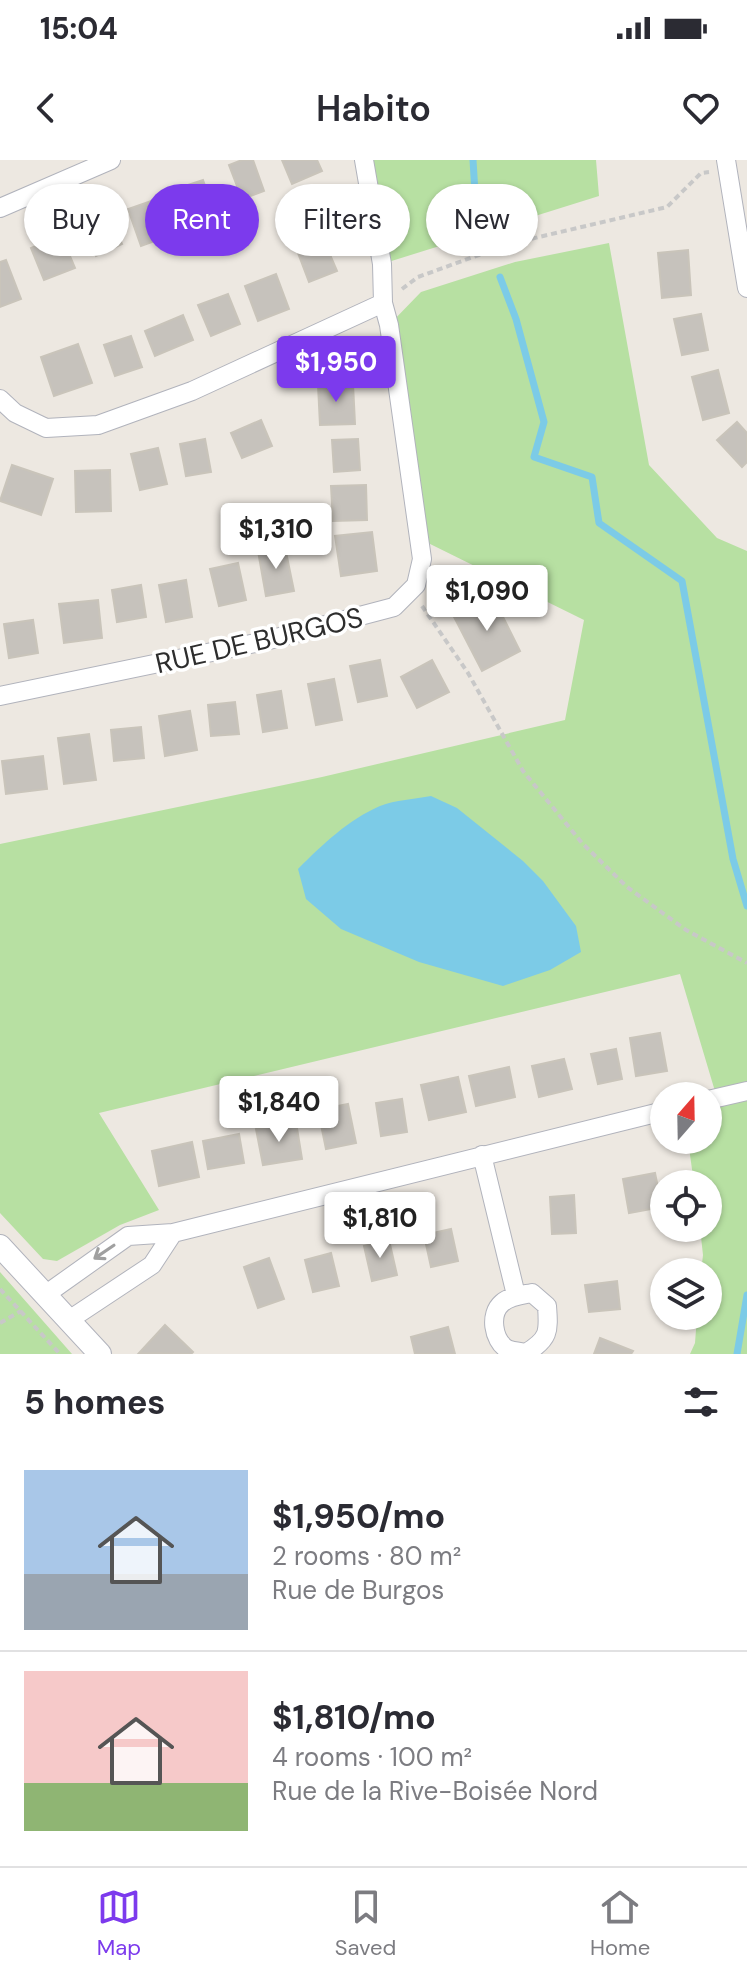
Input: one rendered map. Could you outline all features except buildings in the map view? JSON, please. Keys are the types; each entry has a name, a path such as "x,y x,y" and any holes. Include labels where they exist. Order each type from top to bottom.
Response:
{"street":[{"path":"0,208 111,160"},
{"path":"364,160 382,264 383,303 389,325 422,559 420,574 411,591"},
{"path":"727,164 747,288"},
{"path":"0,399 15,413 46,428 98,425 192,391 383,303"},
{"name":"RUE DE BURGOS","path":"0,696 265,641 394,607 411,591"},
{"path":"722,1097 747,1091"},
{"path":"45,1295 128,1236 173,1233 650,1114"},
{"path":"482,1155 516,1295"},
{"path":"69,1320 152,1265 173,1233"},
{"path":"0,1246 100,1354"}],"path":[{"path":"383,303 418,277 509,244 667,207 701,173 727,164"},
{"path":"411,591 468,673 523,771 582,843 627,887 686,930 747,963"},
{"path":"0,1289 60,1354"},
{"path":"0,1323 20,1312"}],"green space":[{"path":"364,160 596,160 599,196 538,215 538,184 426,184 426,250 410,255 410,184 368,184"},
{"path":"609,243 649,465 717,538 747,551 747,1354 690,1354 696,1330 722,1330 722,1258 703,1258 702,1242 722,1242 722,1170 692,1170 690,1154 722,1154 722,1082 712,1082 680,974 99,1113 159,1210 120,1225 57,1261 43,1259 0,1213 0,844 322,777 565,720 584,620 420,539 389,325 421,292 515,262"},
{"path":"381,256 408,256 382,264"},
{"path":"0,1272 72,1354 0,1354"}],"water":[{"path":"431,796 457,808 543,881 576,926 581,952 550,970 503,986 419,962 341,929 306,899 298,869 336,833 380,806"}],"waterway":[{"path":"473,160 474,184"},
{"path":"500,277 516,319 544,422 534,457 592,477 599,523 682,581 733,859 747,906"},
{"path":"737,1354 747,1295"}]}
